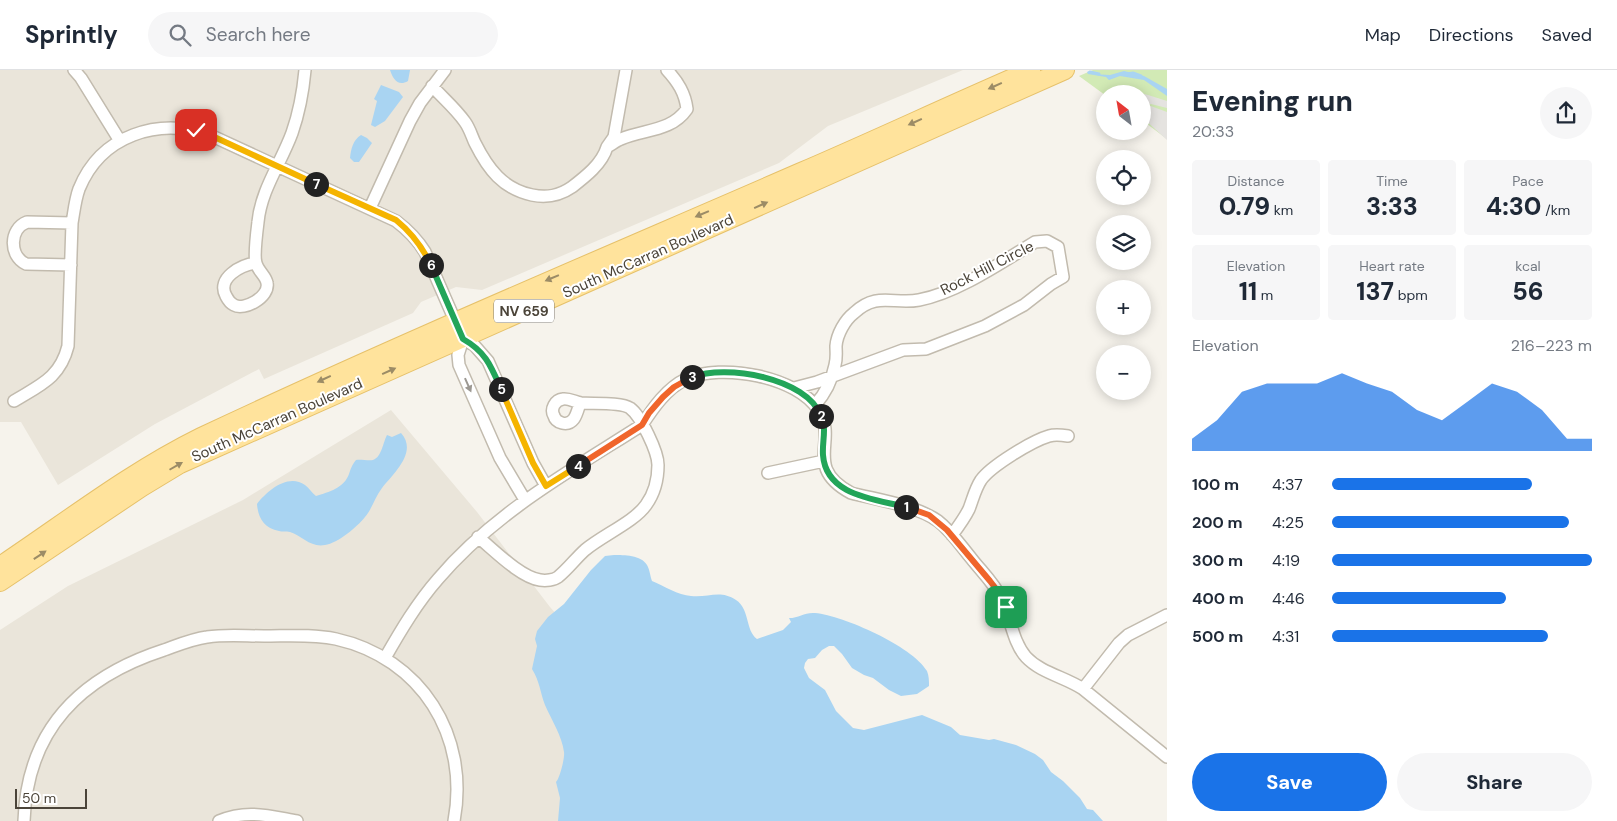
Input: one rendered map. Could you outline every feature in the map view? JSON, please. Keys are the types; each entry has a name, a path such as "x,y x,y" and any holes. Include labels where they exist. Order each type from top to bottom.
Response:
{"main road":[{"name":"South McCarran Boulevard","path":"0,566 144,469 179,448 336,374 455,321 817,165 1031,70"},
{"name":"South McCarran Boulevard","path":"0,582 142,487 180,464 221,444 463,339 1065,70"}],"street":[{"path":"74,70 81,78 120,141"},
{"path":"256,263 258,222 261,205 292,134 303,93 305,70"},
{"path":"370,208 410,120 445,70"},
{"path":"432,86 466,123 476,146 499,180 525,193 541,197 552,196 570,188 588,174 605,153 614,138 626,70"},
{"path":"607,147 621,139 669,125 681,118 687,109 685,98 679,83 667,70"},
{"path":"14,401 54,375 65,358 68,346 72,223 75,204 87,174 96,161 108,150 134,134 164,128 181,128 210,135 396,220 408,229 425,252 463,339 474,345 488,361 533,463 546,486"},
{"path":"71,265 26,264 20,261 14,250 14,234 17,228 27,222 72,223"},
{"name":"Rock Hill Circle","path":"794,388 817,382 831,376 904,350 926,349 985,326 1012,312 1063,277 1058,248 1047,241 1035,242 970,281 928,298 908,301 887,299 863,306 848,318 842,327 836,344 835,368 831,376 826,392 815,405"},
{"path":"463,339 458,355 459,364 500,458 525,500"},
{"path":"385,658 420,601 443,572 478,537 507,512 642,425 649,413 674,387 698,375 725,372 779,382 807,396 820,411 824,422 824,461 827,471 833,480 841,488 851,493 918,510 940,523 1000,594 1016,640 1026,657 1036,665 1083,688 1167,757"},
{"path":"478,537 521,572 541,580 552,580 558,577 583,551 637,514 651,497 655,487 658,458 654,446 635,413 625,406 580,403"},
{"path":"952,535 961,524 976,489 990,469 1047,436 1068,436"},
{"path":"768,472 824,461"},
{"path":"1083,688 1128,635 1167,615"},
{"path":"24,821 28,788 40,749 62,714 77,697 93,684 124,665 140,658 190,641 224,636 314,636 328,638 354,644 385,658 401,669 422,691 438,713 446,730 452,748 458,786 454,821"},
{"path":"219,821 242,814 297,821"}],"shaded area":[{"path":"0,70 963,70 828,126 779,163 482,290 456,287 421,302 413,313 264,379 259,369 155,424 58,485 21,422 0,422"},
{"path":"1151,96 1167,101 1167,108 1151,104"},
{"path":"1151,106 1167,112 1167,140 1151,125"},
{"path":"391,410 477,512 550,607 652,722 763,821 0,821 0,630 68,586 243,500"}],"green space":[{"path":"1093,70 1167,70 1167,139 1151,127 1151,85 1096,85 1096,88 1079,76"}],"water":[{"path":"390,70 410,70 408,81 399,83"},
{"path":"1089,71 1092,74 1110,75 1124,71 1144,76 1167,89 1167,96 1144,80 1120,76 1109,80 1106,77 1088,74 1087,72"},
{"path":"381,85 399,92 403,97 385,121 375,127 371,125 377,101 374,99"},
{"path":"361,135 372,143 359,162 354,162 350,158 352,148 356,139"},
{"path":"401,433 406,440 407,448 406,455 398,469 380,492 365,517 341,538 330,544 315,545 290,532 274,530 260,518 257,504 278,485 285,482 298,482 305,485 316,496 331,491 344,483 356,460 373,460 380,453 387,435 392,437"},
{"path":"605,556 632,556 641,559 648,567 652,581 676,592 691,596 719,594 736,600 744,609 753,635 757,639 783,630 791,622 789,618 815,613 843,620 893,642 919,661 927,671 929,686 917,694 901,696 889,690 873,678 852,668 834,646 829,646 822,650 815,658 808,659 804,668 809,678 825,690 836,711 853,728 864,730 922,715 951,727 960,735 989,740 994,739 1016,745 1043,760 1051,772 1080,798 1087,809 1093,810 1103,821 558,821 560,798 556,782 562,767 564,752 559,734 545,705 532,669 537,646 535,639 537,631 548,617 564,604 591,570"}],"waterway":[{"path":"1090,72 1099,74"},
{"path":"1127,74 1133,73 1141,76"}],"route":[{"path":"196,130 396,220 408,229 425,252 463,339 482,352 488,361 533,463 546,486 642,425 649,413 663,397 685,380 712,372 725,372 779,382 807,396 820,411 825,433 824,461 827,471 841,488 851,493 918,510 929,515 947,530 990,581 1000,594 1006,607"}]}
